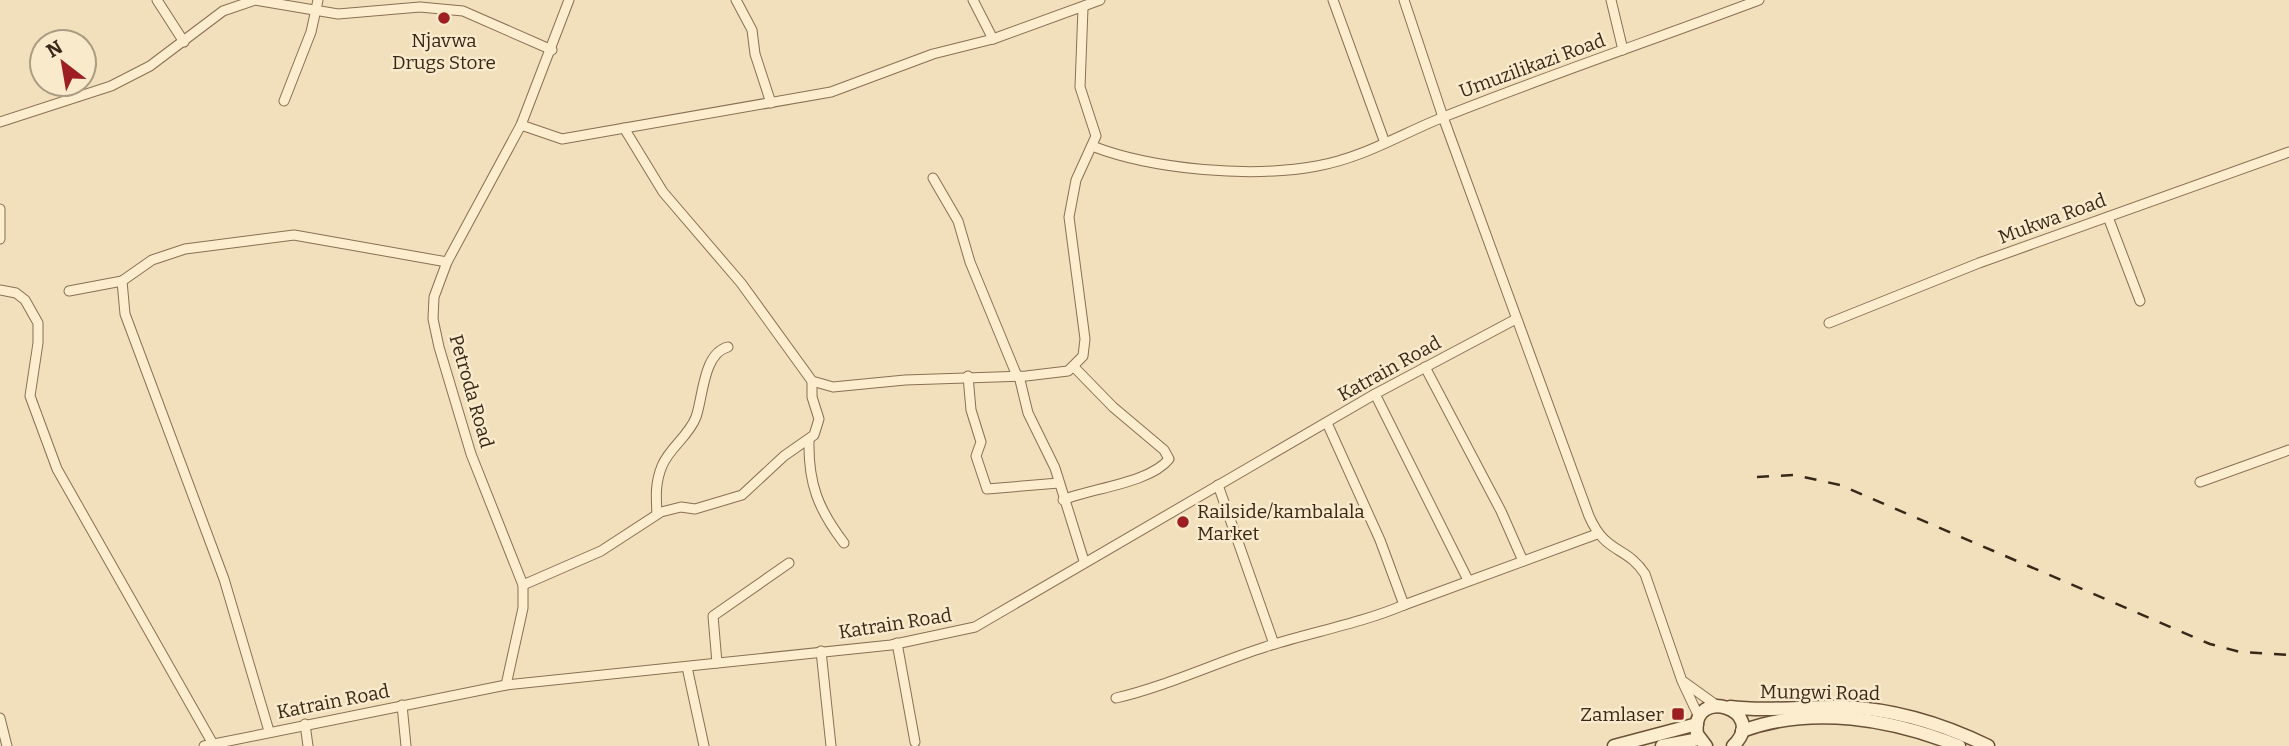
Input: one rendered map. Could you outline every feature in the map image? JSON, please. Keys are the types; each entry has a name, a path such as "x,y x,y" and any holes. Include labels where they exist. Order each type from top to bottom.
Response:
{"main road":[{"name":"Mungwi Road","path":"1716,705 1764,710 1845,707 1896,713 1988,746"},
{"path":"1614,746 1698,720 1716,705"},
{"path":"1730,708 1738,715 1740,740"},
{"name":"Mungwi Road","path":"1740,740 1764,724 1795,720 1857,719 1924,734 1959,746"},
{"path":"1662,746 1702,743 1698,720"}],"street":[{"path":"157,0 184,42"},
{"path":"0,122 111,86 150,66 223,11 239,3 254,0 315,12 368,13 421,7 463,11 552,50"},
{"path":"284,101 311,32 318,0"},
{"name":"Petroda Road","path":"506,685 523,608 523,585 471,454 439,347 433,319 434,297 447,262 522,125 569,0"},
{"path":"736,0 752,30 755,54 771,103"},
{"path":"973,0 993,39"},
{"path":"522,125 551,138 562,139 831,92 933,54 993,39 1100,0"},
{"path":"1333,0 1385,143"},
{"path":"1404,0 1516,319 1597,534 1608,546 1634,560 1645,574 1698,720"},
{"path":"1611,0 1623,50"},
{"name":"Umuzilikazi Road","path":"1092,146 1138,160 1203,168 1290,169 1319,166 1759,0"},
{"path":"812,381 833,387 968,376 1018,376 1074,367 1083,356 1083,308 1069,234 1069,217 1076,180 1092,146 1096,130 1080,88 1083,8"},
{"path":"523,585 601,551 657,514 674,507 695,509 742,495 784,457 809,440 819,423 812,397 812,381 741,284 663,192 624,128"},
{"name":"Mukwa Road","path":"1829,323 2108,217 2289,152"},
{"path":"933,178 958,220 970,262 1018,376 1028,413 1059,483 1084,561"},
{"path":"0,209 0,239"},
{"path":"2108,217 2140,301"},
{"path":"69,291 122,281 152,260 185,249 294,235 447,262"},
{"path":"122,281 125,314 224,579 269,731"},
{"path":"0,290 16,293 25,300 38,323 38,343 30,396 57,470 209,745"},
{"name":"Katrain Road","path":"209,745 506,685 897,643 985,622 1084,561 1374,394 1516,319"},
{"path":"657,514 656,487 663,463 693,424 712,359 720,350 728,347"},
{"path":"1063,500 1125,482 1147,473 1169,458 1164,450 1113,407 1074,367"},
{"path":"1425,367 1501,512 1523,561"},
{"path":"968,376 971,410 981,442 976,456 984,486 992,489 1059,483"},
{"path":"1374,394 1468,580"},
{"path":"1326,423 1375,530 1404,605"},
{"path":"809,440 809,475 824,515 844,542"},
{"path":"2200,482 2289,450"},
{"path":"1218,485 1274,644"},
{"path":"1116,698 1274,644 1360,622 1597,534"},
{"path":"717,663 713,616 789,564"},
{"path":"897,643 915,742"},
{"path":"821,652 831,746"},
{"path":"687,667 704,746"},
{"path":"1682,681 1716,705"},
{"path":"402,705 406,746"},
{"path":"0,718 7,746"},
{"path":"305,724 308,746"}],"railway":[{"path":"1757,477 1795,475 1840,485 2210,644 2240,652 2289,655"}],"place":[{"name":"Njavwa Drugs Store","path":"444,18"},
{"name":"Railside/kambalala Market","path":"1183,522"},
{"name":"Zamlaser","path":"1678,714"}]}
